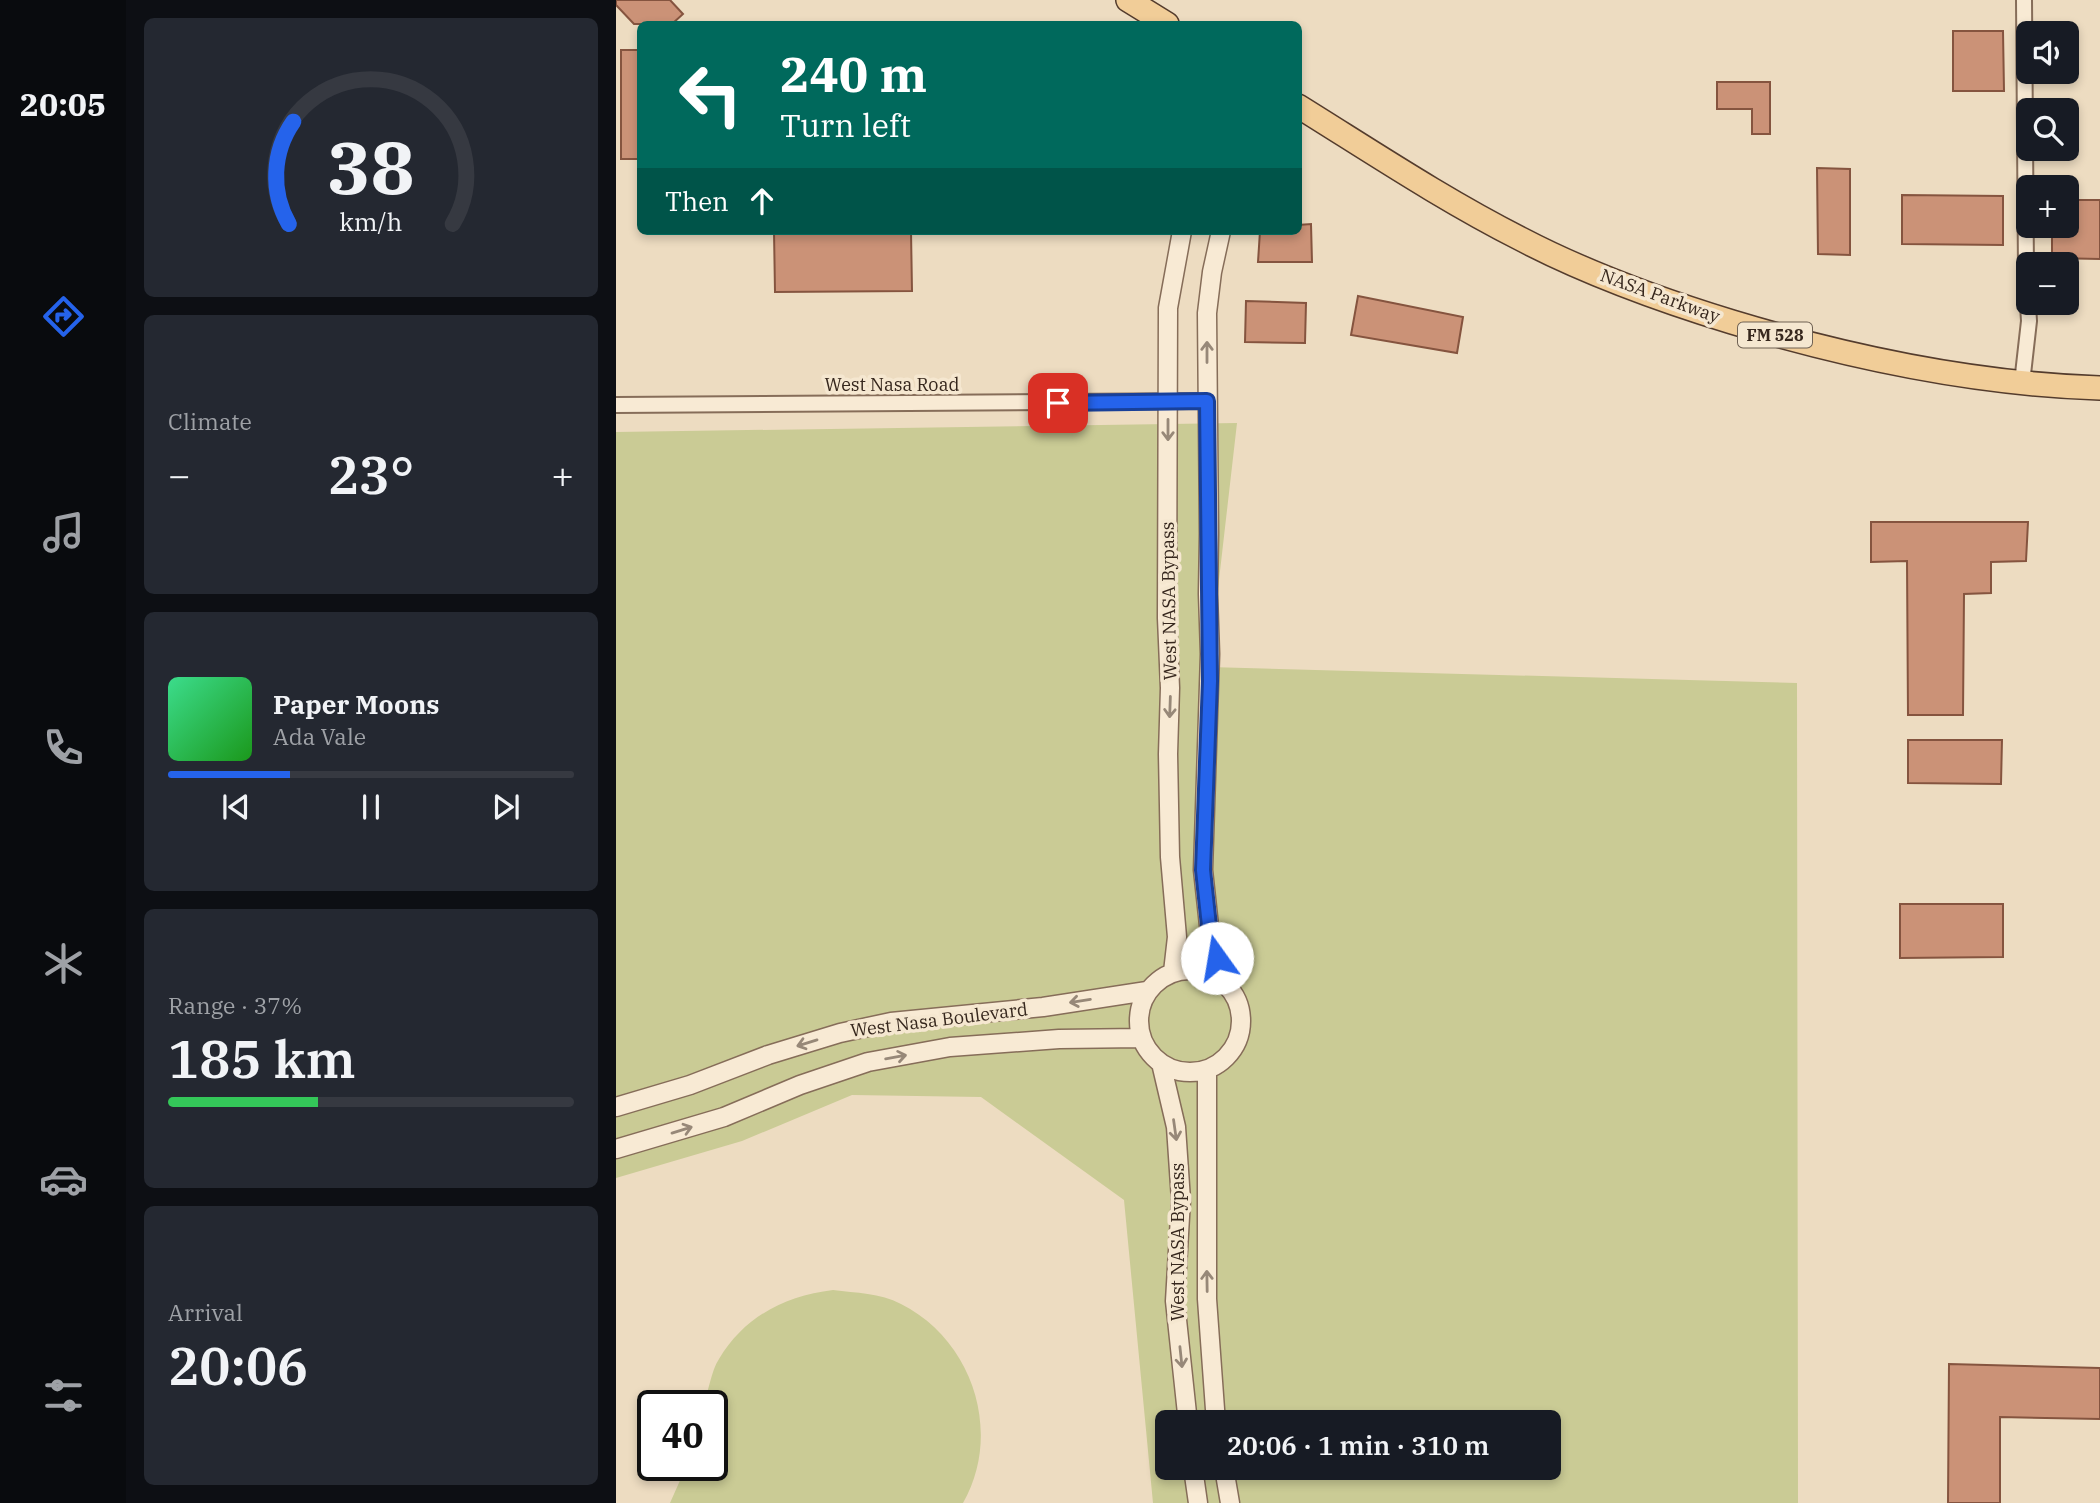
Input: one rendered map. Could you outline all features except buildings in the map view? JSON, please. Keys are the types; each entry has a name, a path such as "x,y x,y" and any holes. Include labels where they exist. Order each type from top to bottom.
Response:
{"main road":[{"path":"1128,0 1162,21"},
{"name":"NASA Parkway","path":"1302,108 1496,226 1557,257 1641,292 1758,330 1854,356 1938,372 2022,383 2100,388"}],"street":[{"path":"2022,383 2029,321 2026,274 2024,0"},
{"name":"West NASA Bypass","path":"1173,972 1178,937 1170,857 1168,754 1168,308 1181,235"},
{"path":"1220,235 1207,313 1210,667 1203,870 1210,935 1223,981"},
{"name":"West Nasa Road","path":"616,405 1207,401"},
{"path":"1141,1038 1138,1022 1140,1006 1147,991 1158,980 1173,972 1190,969 1208,973 1223,981 1235,995 1241,1012 1241,1030 1235,1047 1224,1060 1208,1071 1191,1073 1160,1063"},
{"name":"West Nasa Boulevard","path":"616,1107 690,1086 768,1055 840,1033 891,1023 1042,1007 1147,991"},
{"name":"West NASA Bypass","path":"1141,1038 1149,1052 1160,1063 1176,1126 1181,1200 1175,1301 1187,1410"},
{"name":"West Nasa Boulevard","path":"616,1149 724,1117 800,1085 868,1062 950,1047 1059,1039 1141,1038"},
{"name":"West NASA Bypass","path":"1208,1071 1207,1299 1215,1410"},
{"path":"1195,1480 1198,1503"},
{"path":"1226,1480 1230,1503"}],"green space":[{"path":"1237,423 1209,667 1797,683 1798,1503 1153,1503 1124,1200 981,1097 852,1095 742,1141 616,1178 616,432"},
{"path":"833,1290 893,1300 926,1320 947,1340 963,1364 974,1391 980,1419 980,1447 975,1476 963,1503 670,1503 680,1481 728,1481 728,1390 708,1390 716,1364 729,1344 754,1320 768,1311 783,1303"}],"route":[{"path":"1058,403 1207,401 1210,681 1203,870 1210,935 1217,958"}]}
